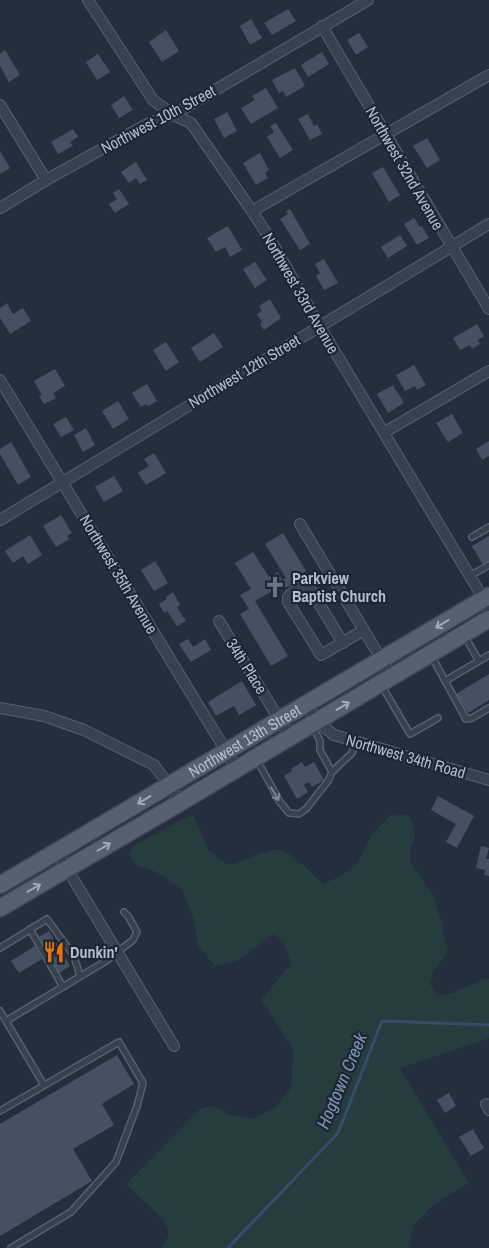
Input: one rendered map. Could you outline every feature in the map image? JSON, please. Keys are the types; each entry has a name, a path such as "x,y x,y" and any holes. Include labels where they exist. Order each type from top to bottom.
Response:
{"main road":[{"name":"Northwest 13th Street","path":"0,885 306,704 487,601"},
{"name":"Northwest 13th Street","path":"0,908 489,619"}],"street":[{"name":"Northwest 33rd Avenue","path":"88,0 153,100 173,115 191,123 252,211 273,244 319,326 487,601"},
{"name":"Northwest 10th Street","path":"0,208 46,180 149,123 173,115 368,0"},
{"name":"Northwest 32nd Avenue","path":"322,26 489,310"},
{"path":"252,211 489,75"},
{"path":"0,105 46,180"},
{"name":"Northwest 12th Street","path":"0,520 489,224"},
{"path":"384,432 489,371"},
{"name":"Northwest 35th Avenue","path":"0,380 237,769"},
{"path":"300,524 382,660 386,680"},
{"path":"343,642 309,587 306,585 288,597 288,602 321,655 364,630"},
{"name":"34th Place","path":"219,621 290,737"},
{"name":"Northwest 34th Road","path":"306,704 315,723 334,736 489,780"},
{"path":"0,708 44,716 99,737 154,765 181,802"},
{"path":"57,852 174,1046"}],"lane":[{"path":"472,537 489,528"},
{"path":"470,576 489,565"},
{"path":"464,634 479,661"},
{"path":"430,654 466,719 472,718 489,708"},
{"path":"446,682 489,655"},
{"path":"386,680 410,734 438,718"},
{"path":"315,723 320,741 320,750 332,772"},
{"path":"255,758 280,802 289,812 299,814 306,809 328,781 332,772 352,754 356,742"},
{"path":"6,1020 118,953 133,940 137,932 124,912"},
{"path":"0,948 47,919 74,956 80,976"},
{"path":"30,929 63,987"},
{"path":"0,1011 44,1085"},
{"path":"0,1111 119,1042 143,1083 137,1106 116,1162 70,1212 11,1248"}],"green space":[{"path":"193,814 208,850 228,865 273,850 279,850 286,852 300,862 323,884 343,875 358,862 371,835 390,816 407,814 413,823 415,836 410,849 410,862 433,895 448,952 434,970 430,984 438,996 453,993 483,979 489,979 489,1038 400,1068 469,1183 433,1205 414,1225 409,1248 161,1248 169,1235 164,1221 126,1184 200,1109 212,1106 231,1115 251,1119 275,1108 291,1088 293,1049 267,1008 260,1001 291,964 285,945 273,934 239,960 215,966 198,946 193,917 182,889 154,871 137,865 128,854 133,846"}],"building":[{"path":"288,9 296,21 272,35 264,23"},
{"path":"251,19 262,38 250,45 240,26"},
{"path":"166,30 179,51 162,62 149,42"},
{"path":"359,33 368,47 356,55 347,40"},
{"path":"5,50 20,75 9,82 0,66 0,54"},
{"path":"322,52 329,64 308,77 301,65"},
{"path":"98,54 110,72 97,80 86,62"},
{"path":"295,68 305,86 286,97 283,91 279,93 272,80"},
{"path":"266,88 278,108 251,124 241,108 255,100 252,96"},
{"path":"124,96 133,110 119,118 111,105"},
{"path":"227,112 237,131 224,138 214,119"},
{"path":"308,114 314,126 317,124 322,134 310,140 298,119"},
{"path":"276,123 293,150 280,158 267,137 274,132 270,126"},
{"path":"73,129 78,137 70,142 73,146 58,154 51,142"},
{"path":"427,138 440,160 427,168 413,146"},
{"path":"0,151 10,168 0,174"},
{"path":"260,153 269,170 265,173 268,178 256,185 243,163"},
{"path":"136,162 147,180 140,184 136,178 129,183 121,172"},
{"path":"383,167 400,195 389,202 372,173"},
{"path":"119,189 129,204 115,213 109,204 117,199 113,193"},
{"path":"290,209 310,244 300,250 280,219 288,214 286,211"},
{"path":"414,218 420,227 422,226 429,238 417,245 404,224"},
{"path":"228,226 242,250 230,257 225,247 216,252 207,238"},
{"path":"400,235 407,246 388,258 381,247"},
{"path":"324,259 338,283 324,290 316,276 320,273 315,264"},
{"path":"255,262 267,280 255,288 243,269"},
{"path":"270,299 281,318 264,330 257,314 262,311 259,306"},
{"path":"7,303 13,314 23,308 31,321 10,334 0,318 0,308"},
{"path":"477,324 484,336 478,340 480,344 472,349 470,345 460,350 453,338"},
{"path":"214,333 223,347 200,362 191,348"},
{"path":"166,342 179,362 166,371 153,350"},
{"path":"414,365 426,385 417,390 415,386 405,391 396,375"},
{"path":"55,369 65,386 53,393 56,398 44,404 39,396 42,395 34,381"},
{"path":"147,384 157,401 148,406 146,404 141,407 132,393"},
{"path":"393,385 404,403 388,413 377,394"},
{"path":"118,401 129,419 113,429 102,411"},
{"path":"452,414 463,433 448,442 436,423"},
{"path":"66,417 74,430 61,437 53,424"},
{"path":"86,428 95,445 83,452 74,435"},
{"path":"489,441 489,456 482,460 476,449"},
{"path":"11,442 31,477 18,485 0,454 0,449"},
{"path":"154,453 166,473 146,485 138,473 149,466 144,459"},
{"path":"114,476 123,491 104,502 95,487"},
{"path":"61,515 72,533 67,536 69,539 56,547 43,526"},
{"path":"283,533 306,571 296,577 303,590 296,594 290,585 283,589 281,586 255,601 288,656 271,666 240,614 249,609 240,595 251,589 235,563 253,552 269,577 278,572 282,580 286,578 265,544"},
{"path":"30,535 42,555 28,564 23,556 13,563 5,551"},
{"path":"489,536 489,561 483,565 472,546"},
{"path":"155,561 168,583 154,591 141,570"},
{"path":"173,592 180,605 177,607 186,621 177,626 167,611 164,613 159,604"},
{"path":"188,639 193,647 205,639 211,650 191,662 179,644"},
{"path":"489,674 489,700 468,713 456,694"},
{"path":"242,681 256,705 239,715 234,706 216,716 208,702"},
{"path":"302,762 305,767 314,762 324,780 312,787 309,782 304,785 308,792 297,799 284,776"},
{"path":"438,796 474,816 457,848 446,842 456,824 431,810"},
{"path":"481,846 489,848 486,859 489,859 489,876 484,875 485,870 476,868"},
{"name":"Dunkin'","path":"49,931 70,966 58,974 37,938"},
{"path":"35,946 42,959 19,973 11,961"},
{"path":"117,1055 134,1084 102,1104 114,1125 73,1149 92,1181 0,1236 0,1124"},
{"path":"449,1093 456,1106 445,1113 437,1100"},
{"path":"473,1129 484,1148 471,1156 459,1137"}],"waterway":[{"name":"Hogtown Creek","path":"228,1248 338,1133 382,1021 489,1025"}],"place":[{"name":"Parkview Baptist Church","path":"275,587"},
{"name":"Dunkin'","path":"54,952"}]}
